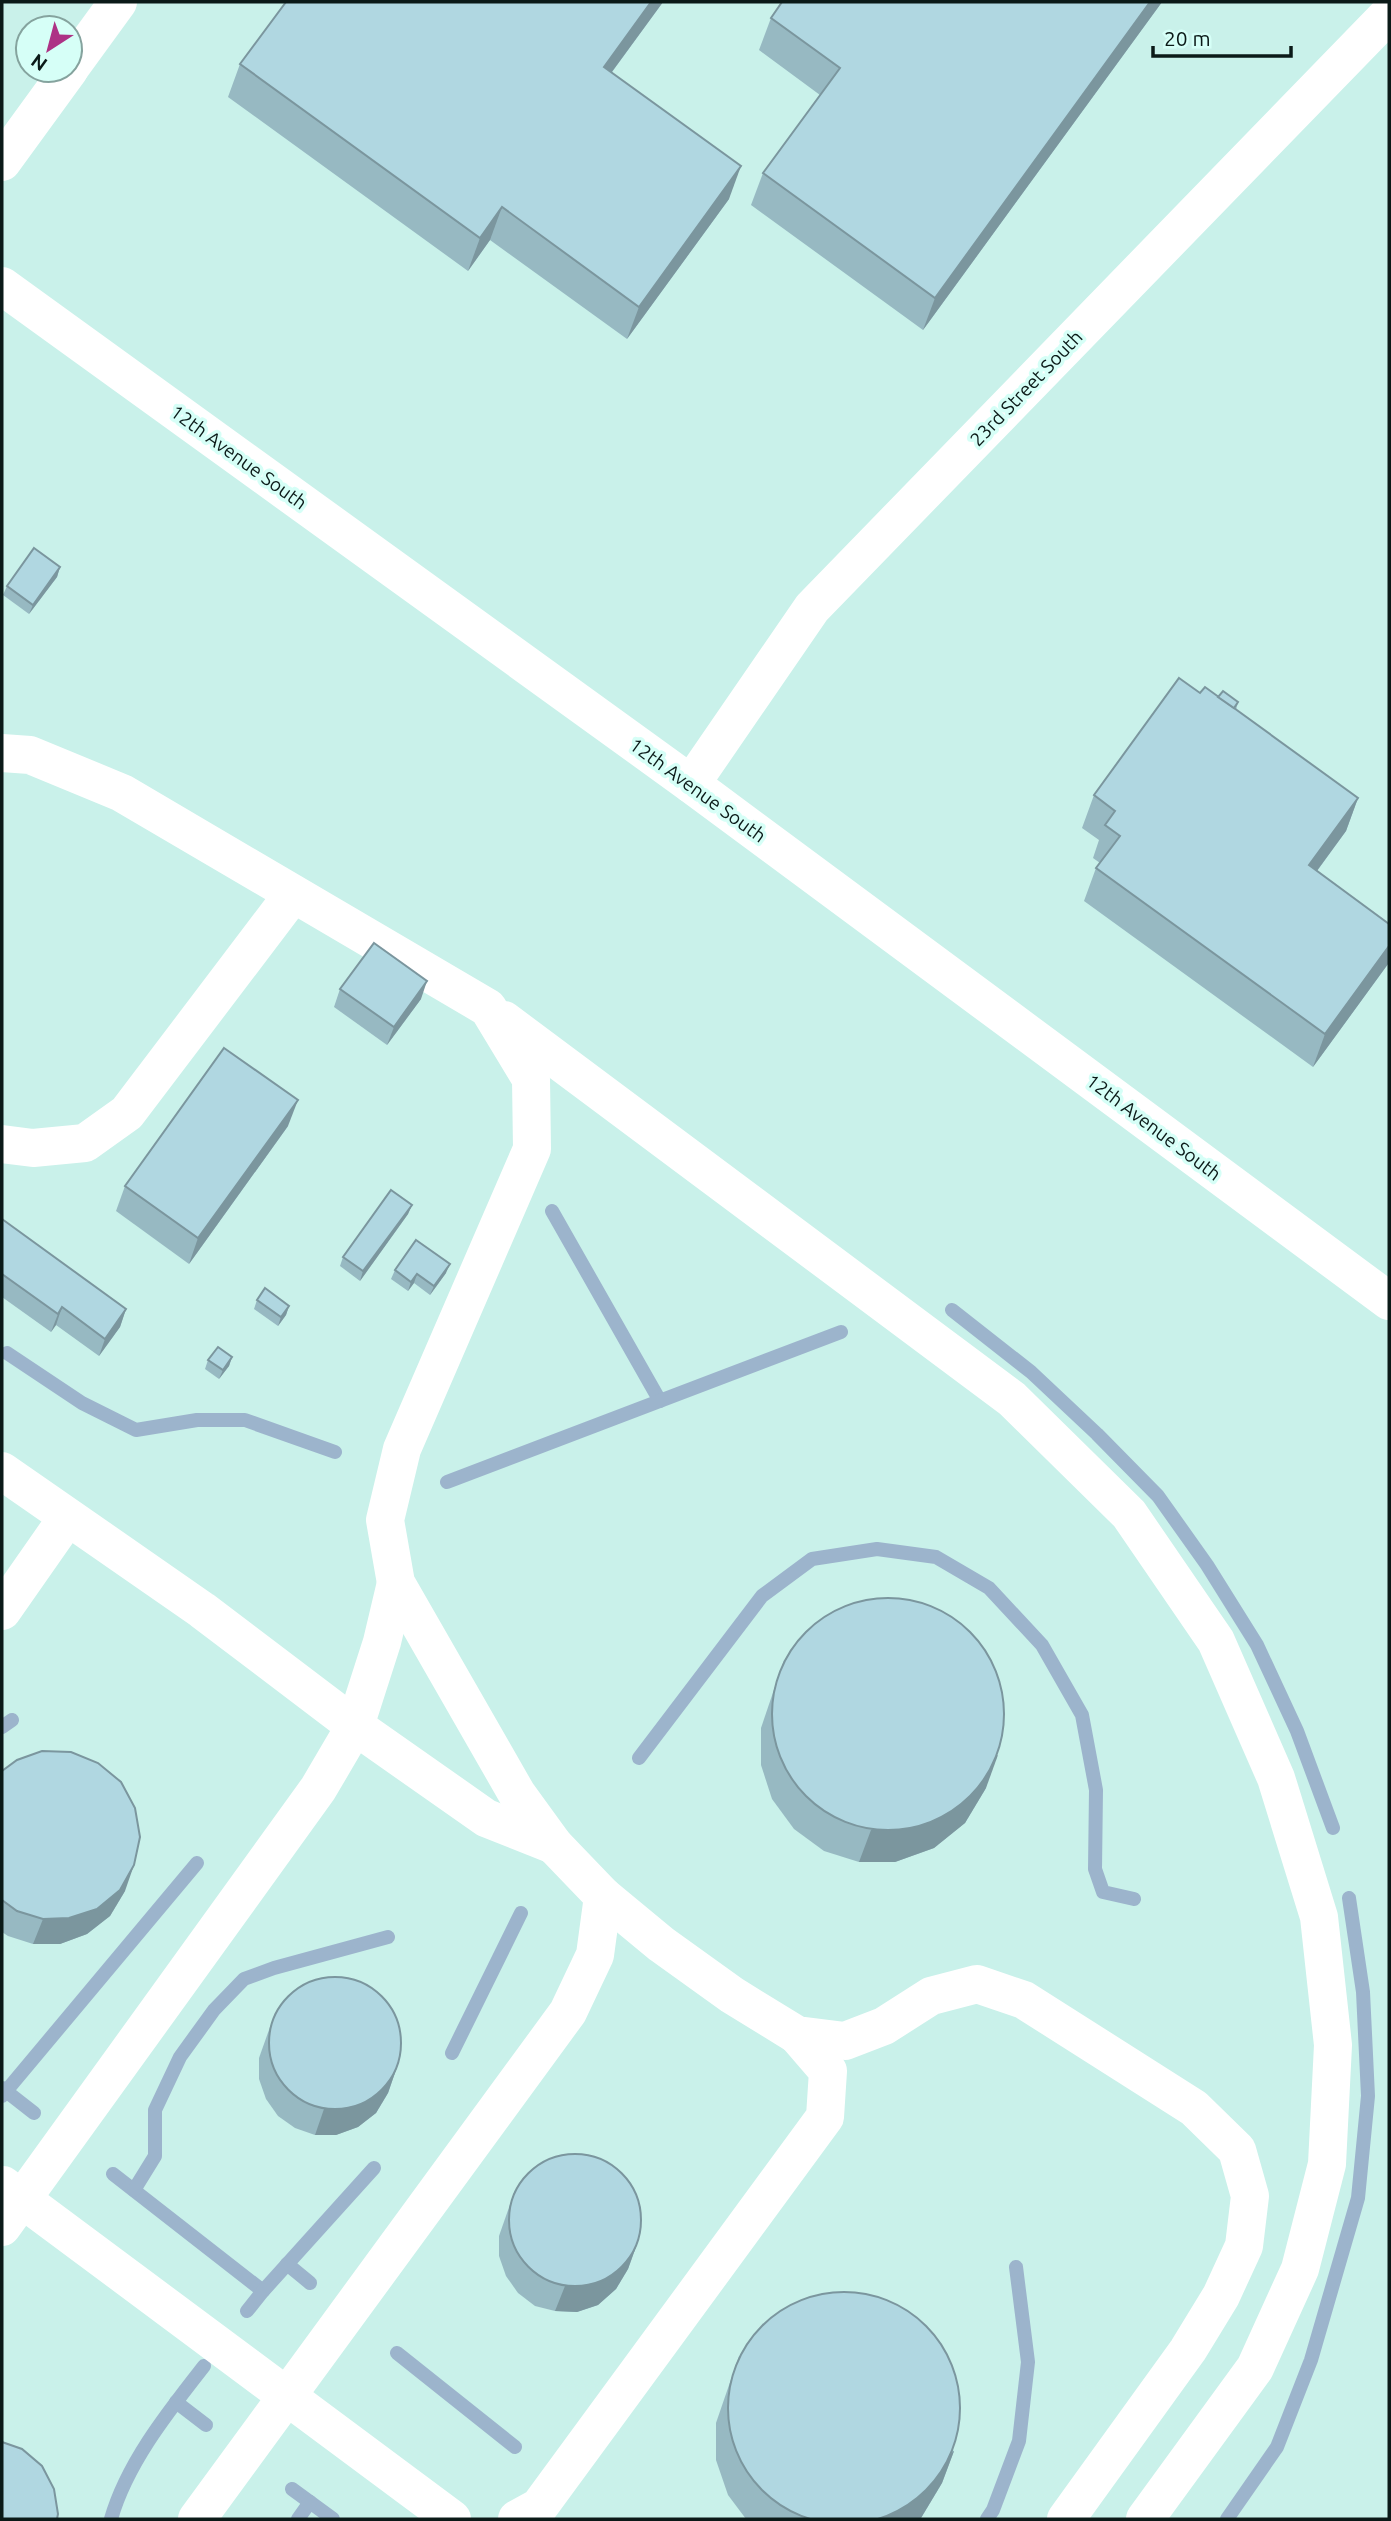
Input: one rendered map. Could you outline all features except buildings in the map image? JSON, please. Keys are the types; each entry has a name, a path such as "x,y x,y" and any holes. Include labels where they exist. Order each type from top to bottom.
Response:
{"street":[{"path":"84,48 118,2"},
{"name":"23rd Street South","path":"691,784 812,608 1389,14"},
{"path":"2,162 58,84"},
{"name":"12th Avenue South","path":"2,286 691,784 1389,1301"},
{"path":"2,753 30,755 122,793 488,1008 1012,1399 1129,1514 1216,1642 1276,1778 1319,1917 1333,2045 1327,2164 1300,2269 1255,2368 1145,2519"},
{"path":"2,1144 33,1148 85,1143 127,1113 293,894"},
{"path":"488,1008 531,1079 532,1149 402,1449 385,1520 396,1583 517,1794 554,1845 603,1896 661,1944 712,1981 797,2035 828,2071 825,2117 539,2507 517,2519"},
{"path":"2,1471 202,1610 355,1726 486,1818 554,1845"},
{"path":"2,1611 67,1518"},
{"path":"396,1583 382,1642 355,1726 318,1789 9,2204 288,2396 452,2519"},
{"path":"197,2519 568,2012 595,1955 603,1896"},
{"path":"797,2035 845,2041 884,2026 931,1996 977,1984 1024,2000 1194,2108 1237,2150 1250,2196 1244,2246 1222,2297 1188,2350 1066,2519"}],"waterway":[{"path":"552,1211 660,1401"},
{"path":"952,1310 1031,1372 1158,1496 1207,1565 1257,1645 1297,1731 1333,1828"},
{"path":"447,1482 841,1332"},
{"path":"7,1353 82,1403 136,1430 197,1420 245,1420 335,1452"},
{"path":"639,1758 762,1596 812,1559 877,1549 936,1557 989,1588 1042,1645 1082,1715 1096,1790 1095,1869 1103,1892 1134,1899"},
{"path":"2,1727 12,1720"},
{"path":"2,2096 197,1863"},
{"path":"1227,2519 1277,2447 1311,2360 1358,2198 1368,2096 1363,1992 1349,1898"},
{"path":"452,2053 521,1913"},
{"path":"134,2190 155,2156 155,2110 180,2057 214,2010 244,1979 274,1968 388,1937"},
{"path":"2,2088 34,2113"},
{"path":"247,2311 374,2168"},
{"path":"113,2174 263,2291"},
{"path":"287,2264 310,2283"},
{"path":"987,2519 993,2510 1019,2441 1028,2362 1016,2267"},
{"path":"397,2353 515,2447"},
{"path":"111,2519 138,2458 204,2366"},
{"path":"176,2402 206,2425"},
{"path":"292,2489 333,2519"},
{"path":"298,2519 310,2502"}]}
